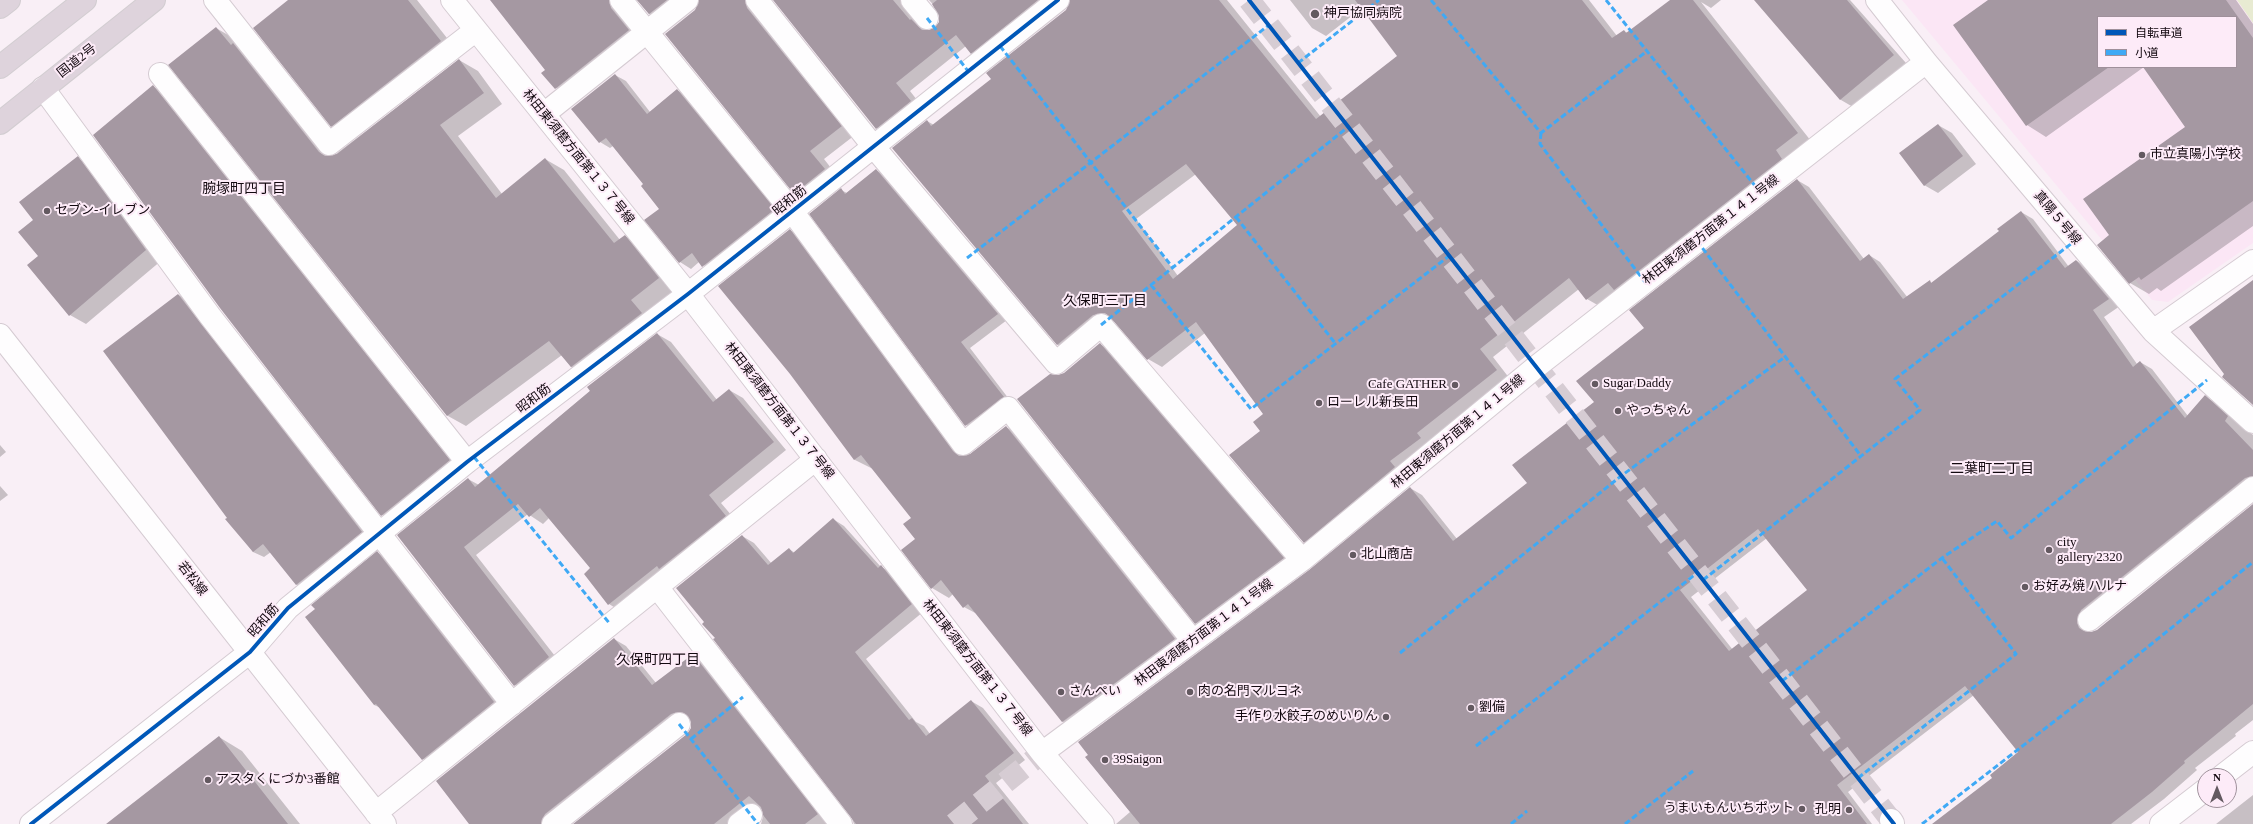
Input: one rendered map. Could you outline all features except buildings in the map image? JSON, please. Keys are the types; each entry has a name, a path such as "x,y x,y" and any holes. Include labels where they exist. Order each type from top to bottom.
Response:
{"highway":[{"path":"0,7 9,0"},
{"path":"0,67 85,0"},
{"name":"国道2号","path":"0,123 154,0"}],"street":[{"path":"215,0 329,144 476,30"},
{"name":"林田東須磨方面第１３７号線","path":"452,0 688,294 1042,753 1103,824"},
{"path":"621,0 792,211 963,444 1008,408 1193,641"},
{"path":"544,114 687,0"},
{"path":"757,0 873,146 1056,363 1101,326 1302,560"},
{"path":"912,0 927,18"},
{"name":"昭和筋","path":"31,824 250,652 288,608 467,462 688,294 1058,0"},
{"name":"真陽５号線","path":"1876,0 1926,62 2153,332 2253,422"},
{"name":"林田東須磨方面第１４１号線","path":"1042,753 1302,560 1542,363 1926,62"},
{"path":"160,74 467,462"},
{"path":"43,88 210,316 512,704"},
{"path":"2153,332 2253,261"},
{"name":"若松線","path":"0,335 380,818"},
{"path":"380,818 512,704 816,459"},
{"path":"2089,620 2253,488"},
{"path":"657,586 841,824"},
{"path":"553,824 679,724"},
{"path":"2232,768 2253,752"},
{"path":"2161,824 2197,796"}],"shaded area":[{"name":"市立真陽小学校","path":"1902,0 2253,0 2253,243 2168,302 2152,300"}],"green space":[{"path":"2237,0 2253,0 2253,23"}],"tunnel":[{"path":"1249,0 1894,824"},
{"path":"954,824 1042,753"}],"marked path":[{"path":"1298,63 1379,0"},
{"path":"1431,0 1541,133 1647,51"},
{"path":"1606,0 1760,192"},
{"path":"927,18 968,71"},
{"path":"967,258 1269,25"},
{"path":"1000,46 1173,268"},
{"path":"1101,325 1348,127"},
{"path":"1541,133 1540,144 1645,282"},
{"path":"1236,217 1335,343"},
{"path":"1703,580 1920,410 1895,379 2076,240"},
{"path":"1697,241 1861,456"},
{"path":"1151,285 1251,409 1449,256"},
{"path":"1400,653 1621,476 1785,357"},
{"path":"1782,681 1942,558 1997,521 2011,538 2207,380"},
{"path":"474,457 610,624"},
{"path":"1858,778 2016,654 1942,558"},
{"path":"1922,824 2087,696 2253,562"},
{"path":"1476,746 1697,573"},
{"path":"691,739 743,697"},
{"path":"679,724 758,824"},
{"path":"1625,824 1693,771"},
{"path":"1511,824 1527,811"}],"cycle path":[{"path":"31,824 250,652 288,608 467,462 688,294 1058,0"},
{"path":"1249,0 1894,824"}],"place":[{"name":"神戸協同病院","path":"1315,14"},
{"name":"市立真陽小学校","path":"2142,155"},
{"name":"セブン-イレブン","path":"47,211"},
{"name":"Sugar Daddy","path":"1595,384"},
{"name":"Cafe GATHER","path":"1455,385"},
{"name":"ローレル新長田","path":"1319,403"},
{"name":"やっちゃん","path":"1618,411"},
{"name":"city gallery 2320","path":"2049,550"},
{"name":"北山商店","path":"1353,555"},
{"name":"お好み焼 ハルナ","path":"2025,587"},
{"name":"さんぺい","path":"1061,692"},
{"name":"肉の名門マルヨネ","path":"1190,692"},
{"name":"劉備","path":"1471,708"},
{"name":"手作り水餃子のめいりん","path":"1386,717"},
{"name":"39Saigon","path":"1105,760"},
{"name":"アスタくにづか3番館","path":"208,780"},
{"name":"うまいもんいちポット","path":"1802,809"},
{"name":"孔明","path":"1849,810"}],"district":[{"name":"腕塚町四丁目","path":"244,189"},
{"name":"久保町三丁目","path":"1105,301"},
{"name":"二葉町二丁目","path":"1992,469"},
{"name":"久保町四丁目","path":"658,660"}]}
